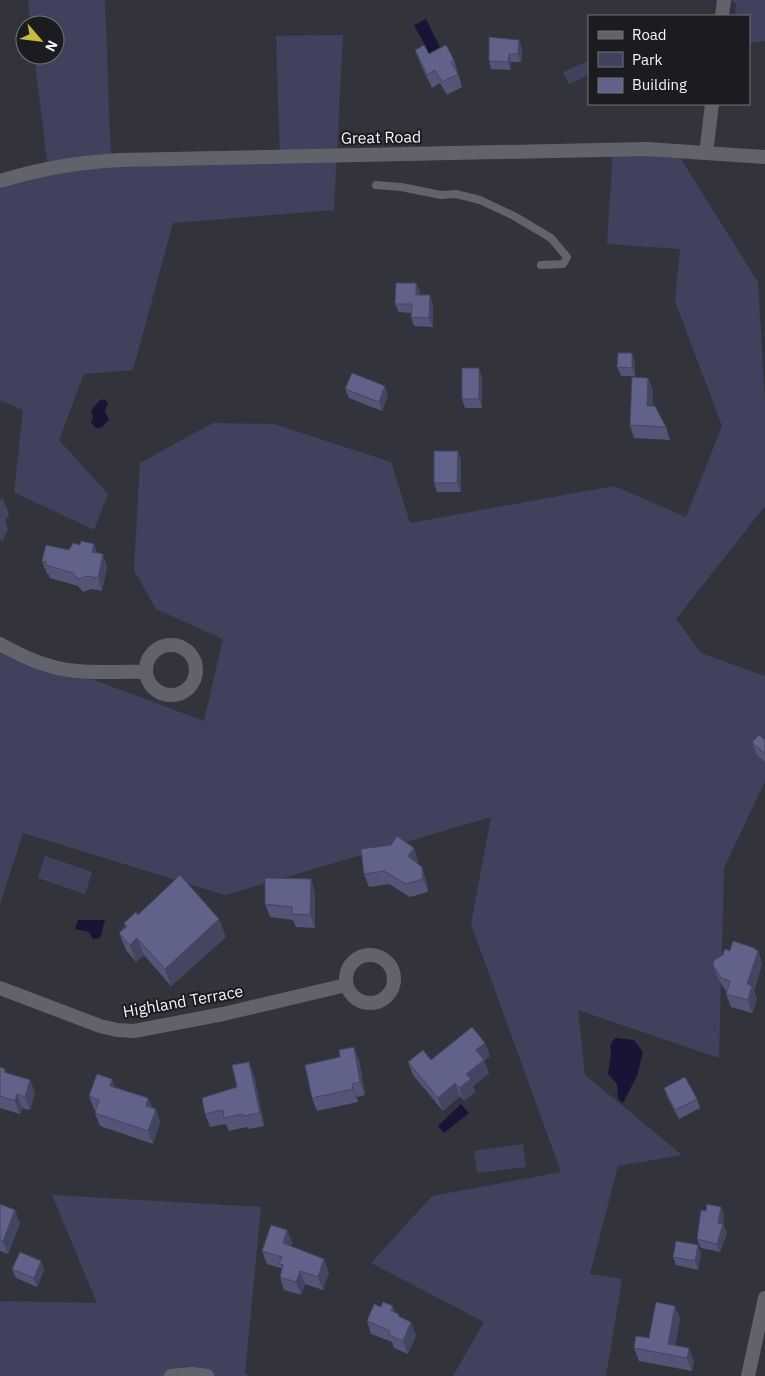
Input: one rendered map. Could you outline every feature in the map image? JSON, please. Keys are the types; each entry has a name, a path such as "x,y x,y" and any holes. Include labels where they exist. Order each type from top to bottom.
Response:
{"street":[{"path":"722,15 724,0"},
{"path":"706,153 712,105"},
{"name":"Great Road","path":"0,181 49,169 91,162 120,160 647,149 765,157"},
{"path":"0,644 28,659 51,667 74,671 146,672"},
{"name":"Highland Terrace","path":"0,988 100,1026 134,1031 223,1014 346,985"},
{"path":"748,1376 765,1298"},
{"path":"171,1376 192,1374 207,1376"}],"lane":[{"path":"376,185 401,187 441,195 456,194 480,200 514,216 551,238 567,256 563,264 541,265"}],"green space":[{"path":"28,0 105,0 111,162 280,158 276,36 343,35 334,210 173,223 133,370 84,374 59,440 108,494 94,530 14,492 23,410 0,400 0,189 48,168 35,65 65,65 65,15 30,15"},
{"path":"731,0 765,0 765,41 750,43 750,15 735,15 736,4"},
{"path":"588,61 588,75 569,84 563,72"},
{"path":"613,149 679,156 758,282 765,403 765,506 676,619 701,653 765,676 765,781 724,868 719,1058 578,1010 585,1075 682,1155 618,1166 590,1274 622,1279 606,1376 453,1376 484,1322 371,1263 432,1196 561,1172 471,924 491,817 225,895 23,833 0,904 0,645 204,721 223,639 156,609 134,570 140,463 213,423 274,424 391,462 410,523 614,486 686,517 722,426 675,301 680,249 607,244"},
{"path":"45,856 92,872 85,894 38,878"},
{"path":"523,1144 526,1167 477,1173 474,1151"},
{"path":"52,1195 261,1207 245,1374 251,1376 0,1376 0,1301 97,1303"}],"shaded area":[{"path":"426,19 440,47 429,53 414,25"},
{"path":"104,399 108,403 105,411 109,420 101,428 96,428 91,423 93,417 91,411 99,401"},
{"path":"78,920 105,920 100,938 93,939 89,932 75,929"},
{"path":"615,1038 634,1040 643,1052 637,1076 623,1103 618,1099 617,1084 608,1074 611,1054 610,1046"},
{"path":"461,1104 469,1113 444,1133 438,1126"}],"building":[{"path":"489,37 519,40 518,54 509,54 508,62 489,61"},
{"path":"424,45 429,54 446,45 454,60 451,62 458,74 442,82 435,70 427,75 415,50"},
{"path":"396,283 416,283 416,295 430,295 429,318 411,317 412,304 395,304"},
{"path":"618,353 632,353 632,368 617,367"},
{"path":"462,368 479,368 479,399 462,399"},
{"path":"352,373 385,386 379,402 345,389"},
{"path":"632,377 648,378 647,406 655,406 666,427 630,425"},
{"path":"434,451 458,451 457,483 434,483"},
{"path":"81,541 94,544 92,552 103,554 98,578 87,576 78,579 73,573 46,565 46,562 42,561 46,545 69,550 73,543 80,545"},
{"path":"759,735 765,740 765,754 752,742"},
{"path":"397,836 414,848 408,856 422,867 423,879 406,884 384,871 364,874 361,849 391,845"},
{"path":"180,875 219,919 165,969 137,938 130,945 119,933 127,926 124,923 136,912 138,915"},
{"path":"265,878 311,879 310,915 292,914 292,907 265,904"},
{"path":"733,941 758,951 747,984 752,986 748,1000 726,994 730,981 721,978 713,965 714,960 723,955 725,949 730,951"},
{"path":"472,1027 485,1043 476,1050 484,1060 466,1074 471,1079 459,1088 455,1083 438,1098 408,1062 423,1050 431,1060"},
{"path":"354,1047 360,1082 352,1084 353,1089 312,1098 305,1065 340,1057 339,1050"},
{"path":"249,1062 260,1113 224,1118 223,1110 205,1114 202,1098 237,1087 232,1065"},
{"path":"0,1067 5,1069 4,1072 30,1080 25,1097 17,1094 15,1101 0,1096"},
{"path":"97,1074 112,1079 110,1086 148,1098 146,1106 156,1109 148,1131 95,1113 99,1100 89,1096"},
{"path":"685,1077 697,1099 675,1110 664,1088"},
{"path":"0,1204 15,1210 3,1241 0,1240"},
{"path":"707,1204 721,1207 718,1223 723,1224 717,1244 697,1239 701,1210 706,1211"},
{"path":"271,1225 287,1230 283,1243 324,1259 318,1277 300,1271 296,1282 280,1277 283,1265 279,1264 282,1257 262,1251"},
{"path":"676,1241 698,1245 695,1261 673,1257"},
{"path":"20,1252 41,1261 34,1278 12,1269"},
{"path":"383,1302 393,1306 391,1311 399,1314 398,1316 411,1322 403,1341 389,1335 390,1331 367,1321 374,1304 381,1307"},
{"path":"656,1302 675,1306 668,1344 689,1348 687,1358 634,1348 636,1336 649,1338"}]}
